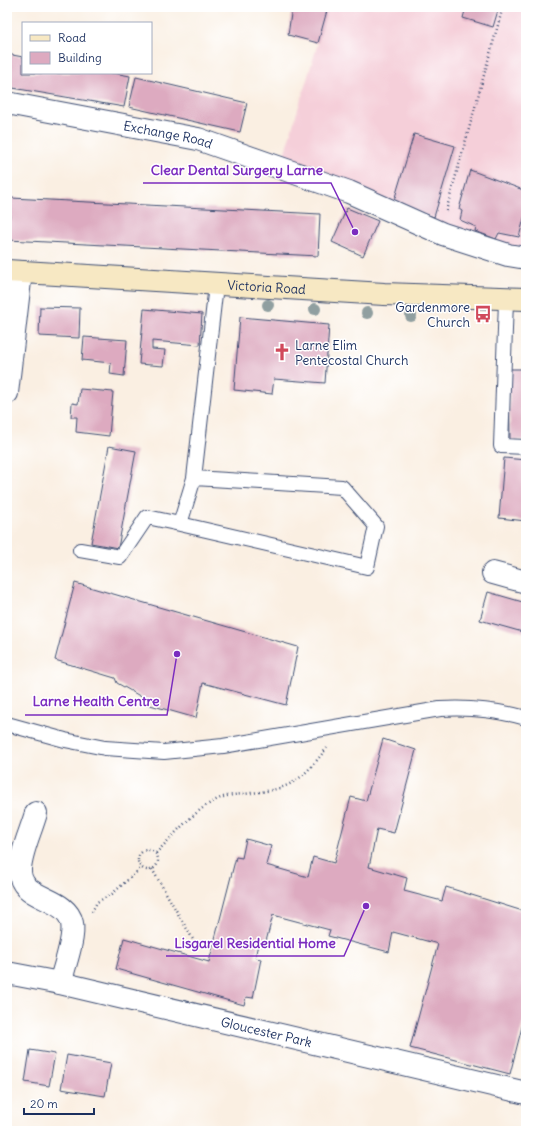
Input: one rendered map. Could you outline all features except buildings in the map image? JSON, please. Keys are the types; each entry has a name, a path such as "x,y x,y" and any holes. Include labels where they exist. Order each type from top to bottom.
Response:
{"street":[{"name":"Exchange Road","path":"7,103 198,139 349,192 440,232 508,255 526,258"},
{"name":"Victoria Road","path":"14,271 216,285 516,300"},
{"path":"7,393 14,271"},
{"path":"493,573 526,582"},
{"path":"36,813 20,872 21,878 30,890 57,904 70,917 72,932 60,983"},
{"name":"Gloucester Park","path":"7,972 60,983 526,1093"}],"lane":[{"path":"180,524 194,478 216,285"},
{"path":"516,300 501,446 526,447"},
{"path":"80,550 120,557 147,517 367,567 376,526 342,487 194,478"},
{"path":"7,724 65,740 105,748 152,752 184,751 223,746 408,714 463,707 488,709 526,718"}],"path":[{"path":"440,232 503,7"},
{"path":"156,853 200,811 218,799 228,796 278,790 299,780 334,739 327,728"},
{"path":"148,850 156,853 157,862 152,869 146,870 141,868 138,862 139,854 148,850"},
{"path":"92,914 97,902 112,894 141,868"},
{"path":"152,869 198,948"}],"shaded area":[{"path":"295,7 526,7 526,258 280,168 318,43 288,35"}],"place":[{"name":"Clear Dental Surgery Larne","path":"355,232"},
{"name":"Gardenmore Church","path":"483,314"},
{"name":"Larne Elim Pentecostal Church","path":"282,352"},
{"name":"Larne Health Centre","path":"177,654"},
{"name":"Lisgarel Residential Home","path":"366,906"}]}
